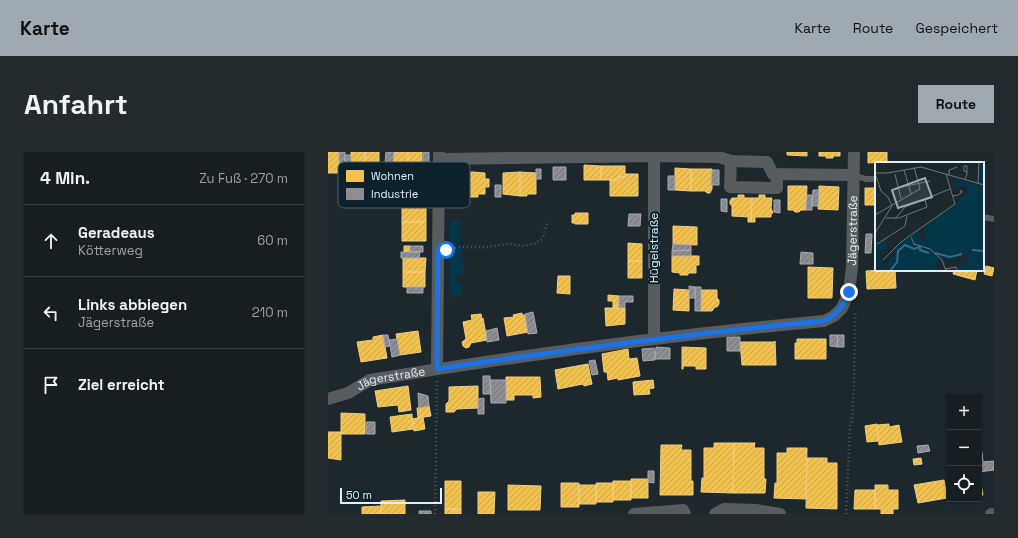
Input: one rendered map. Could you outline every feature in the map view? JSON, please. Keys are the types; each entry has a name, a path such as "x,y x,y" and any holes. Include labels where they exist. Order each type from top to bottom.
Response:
{"street":[{"name":"Jägerstraße","path":"328,399 348,393 370,380 437,369 581,348 726,330 824,321 834,316 842,308 849,292 852,267 854,152"},
{"path":"439,155 553,157 654,154 719,157 731,161 767,162 773,174 853,175"},
{"name":"Hügelstraße","path":"654,154 654,339"},
{"path":"731,161 730,187 777,188 777,174"},
{"path":"437,369 438,208"},
{"path":"715,514 724,509 756,510 780,514"},
{"path":"634,514 683,510 685,514"}],"lane":[{"path":"853,175 866,179 875,179"},
{"path":"984,217 994,219"}],"path":[{"path":"438,250 460,247 487,247 508,244 524,246 534,244 542,239 547,223"},
{"path":"846,514 850,426 852,420 854,385 854,324"},
{"path":"435,514 435,412 437,369"}],"shaded area":[{"path":"450,221 460,221 460,243 464,261 464,275 457,275 457,283 462,283 462,296 449,297"}],"building: Wohnen":[{"path":"328,152 339,152 338,173 328,173"},
{"path":"351,152 365,152 365,162 351,162"},
{"path":"365,152 379,152 379,162 365,162"},
{"path":"394,152 408,152 408,162 394,162"},
{"path":"408,152 422,152 422,162 408,162"},
{"path":"787,152 807,152 807,156 787,155"},
{"path":"819,152 840,152 840,156 826,158 826,156 819,156"},
{"path":"868,152 887,152 887,162 868,163"},
{"path":"584,165 601,166 601,180 584,180"},
{"path":"601,166 625,166 625,177 618,177 618,180 601,180"},
{"path":"675,168 691,169 691,191 675,190"},
{"path":"691,169 712,169 712,189 710,193 705,191 691,191"},
{"path":"470,172 485,173 485,179 489,179 489,187 485,187 485,194 478,194 478,197 470,197"},
{"path":"520,172 536,173 536,194 520,196"},
{"path":"520,172 520,196 503,194 503,173"},
{"path":"625,174 638,174 638,196 610,196 610,180 618,180 618,177 625,177"},
{"path":"788,186 807,186 806,210 795,212 793,210 788,210"},
{"path":"819,186 839,187 838,210 818,209"},
{"path":"865,188 875,188 875,205 865,205"},
{"path":"738,195 744,195 744,198 752,198 751,222 748,222 748,217 732,216 732,206 730,201 732,198 738,198"},
{"path":"759,195 765,195 765,198 772,198 771,208 773,213 771,214 771,217 755,217 755,222 751,222 752,198 759,198"},
{"path":"402,208 426,208 426,222 402,222"},
{"path":"575,213 588,213 588,224 572,223 572,215 575,215"},
{"path":"402,222 426,222 426,241 402,241"},
{"path":"673,226 697,227 697,245 673,244"},
{"path":"628,243 642,244 642,261 628,261"},
{"path":"404,246 410,246 410,252 404,252"},
{"path":"672,256 699,256 699,265 696,265 696,273 680,275 680,273 672,272"},
{"path":"403,258 426,258 425,272 403,272"},
{"path":"628,261 642,261 642,278 628,278"},
{"path":"986,266 994,268 992,276 984,274"},
{"path":"808,267 833,268 832,298 808,298"},
{"path":"866,271 895,271 896,288 867,289"},
{"path":"954,271 977,271 975,280 953,274"},
{"path":"403,272 425,272 425,287 403,287"},
{"path":"558,276 570,276 570,294 557,293"},
{"path":"674,289 689,290 689,311 673,310"},
{"path":"701,290 717,290 719,304 712,311 701,311"},
{"path":"608,295 619,296 619,307 613,308 613,301 608,301"},
{"path":"605,308 625,308 625,324 606,326"},
{"path":"522,313 522,315 525,315 528,332 507,336 504,318 514,317 513,315"},
{"path":"481,314 487,340 471,343 469,347 466,348 463,346 462,342 466,339 463,322 472,320 471,315"},
{"path":"418,331 421,352 400,355 396,334"},
{"path":"383,335 387,358 361,362 357,342 373,340 373,337"},
{"path":"797,339 826,339 826,359 795,359 795,343 797,343"},
{"path":"775,341 776,365 742,365 740,342"},
{"path":"682,347 706,348 706,369 696,369 696,366 683,366 682,369"},
{"path":"628,349 629,359 637,358 640,376 618,380 618,378 608,380 607,372 604,372 602,354"},
{"path":"588,364 592,384 584,386 583,384 558,389 555,370"},
{"path":"506,377 540,377 541,397 533,398 533,395 514,395 514,400 506,400"},
{"path":"653,380 654,388 649,389 650,394 634,395 633,382"},
{"path":"408,386 411,410 399,412 398,405 378,407 375,391"},
{"path":"478,386 478,408 457,409 454,412 446,412 446,404 449,401 449,387"},
{"path":"429,406 431,416 418,418 417,408"},
{"path":"341,413 365,414 365,434 341,434"},
{"path":"412,414 413,429 392,432 390,417"},
{"path":"423,417 425,429 414,431 412,419"},
{"path":"877,424 878,441 867,442 865,426"},
{"path":"889,424 889,427 899,425 902,442 879,445 877,425"},
{"path":"328,432 341,432 341,460 328,458"},
{"path":"714,443 734,443 733,493 701,492 702,478 704,478 704,448 714,448"},
{"path":"734,443 755,443 754,448 764,448 764,479 766,479 765,493 733,493"},
{"path":"661,445 682,445 681,450 691,450 691,481 693,481 693,495 660,495"},
{"path":"787,448 807,448 806,499 774,498 775,483 777,483 777,453 787,453"},
{"path":"807,458 827,458 827,463 837,463 837,509 806,508"},
{"path":"921,458 922,464 914,465 913,459"},
{"path":"631,479 648,479 648,498 631,498"},
{"path":"944,480 946,498 918,503 914,485"},
{"path":"445,481 461,481 461,509 445,509"},
{"path":"613,481 631,481 631,500 613,500"},
{"path":"561,483 579,483 579,507 561,507"},
{"path":"596,483 613,483 613,502 596,502"},
{"path":"508,485 541,486 540,510 508,510"},
{"path":"579,485 596,485 596,504 579,504"},
{"path":"875,485 888,485 888,490 898,490 898,509 893,509 893,514 881,514 881,509 875,509"},
{"path":"855,490 875,490 875,509 854,509"},
{"path":"478,492 495,492 494,514 478,514"},
{"path":"405,500 405,514 381,514 381,501"},
{"path":"381,506 381,514 362,514 362,507"},
{"path":"445,509 455,509 454,514 445,514"},
{"path":"455,509 461,509 461,514 454,514"}],"building: Industrie":[{"path":"339,152 345,152 345,162 339,162"},
{"path":"386,152 394,152 393,162 385,162"},
{"path":"423,152 429,152 429,162 423,162"},
{"path":"345,155 351,155 351,162 345,162"},
{"path":"553,167 566,167 566,180 553,180"},
{"path":"536,169 541,169 541,179 536,179"},
{"path":"712,170 719,170 719,185 711,185"},
{"path":"668,176 675,176 675,190 668,190"},
{"path":"495,185 501,185 501,197 495,197"},
{"path":"813,190 819,190 818,206 812,206"},
{"path":"807,195 812,195 812,210 806,210"},
{"path":"721,199 727,199 727,212 721,211"},
{"path":"774,200 780,200 780,213 774,212"},
{"path":"629,214 641,214 640,226 628,226"},
{"path":"866,234 872,234 871,253 865,253"},
{"path":"673,244 691,245 691,250 672,251"},
{"path":"410,246 423,246 423,252 410,252"},
{"path":"691,250 691,256 672,256 672,251"},
{"path":"401,252 420,252 419,258 401,258"},
{"path":"801,252 813,253 813,264 800,264"},
{"path":"689,286 695,287 695,298 689,298"},
{"path":"407,287 423,287 423,293 407,293"},
{"path":"695,287 701,287 701,311 695,311"},
{"path":"619,296 633,296 633,302 625,302 625,308 619,307"},
{"path":"533,312 537,333 528,334 525,314"},
{"path":"497,328 499,340 487,342 486,331"},
{"path":"383,335 388,335 390,346 385,347"},
{"path":"830,335 838,335 837,347 830,346"},
{"path":"838,335 844,335 844,347 837,347"},
{"path":"727,337 740,337 740,351 727,351"},
{"path":"397,339 400,355 392,357 389,340"},
{"path":"656,347 670,348 670,359 655,359"},
{"path":"654,348 655,360 643,361 642,349"},
{"path":"595,360 598,374 592,375 589,361"},
{"path":"483,376 490,376 491,394 483,394"},
{"path":"490,380 506,380 506,403 491,403"},
{"path":"418,393 428,396 429,406 419,408"},
{"path":"484,398 484,414 478,414 478,399"},
{"path":"366,422 375,422 375,434 366,434"},
{"path":"928,445 930,451 918,453 917,446"},
{"path":"982,452 983,462 994,461 994,470 982,472"},
{"path":"648,471 654,471 654,483 648,482"},
{"path":"419,511 431,511 431,514 419,514"}],"route":[{"path":"446,250 438,250 437,369 581,348 726,330 824,321 834,316 842,308 849,292"}]}
